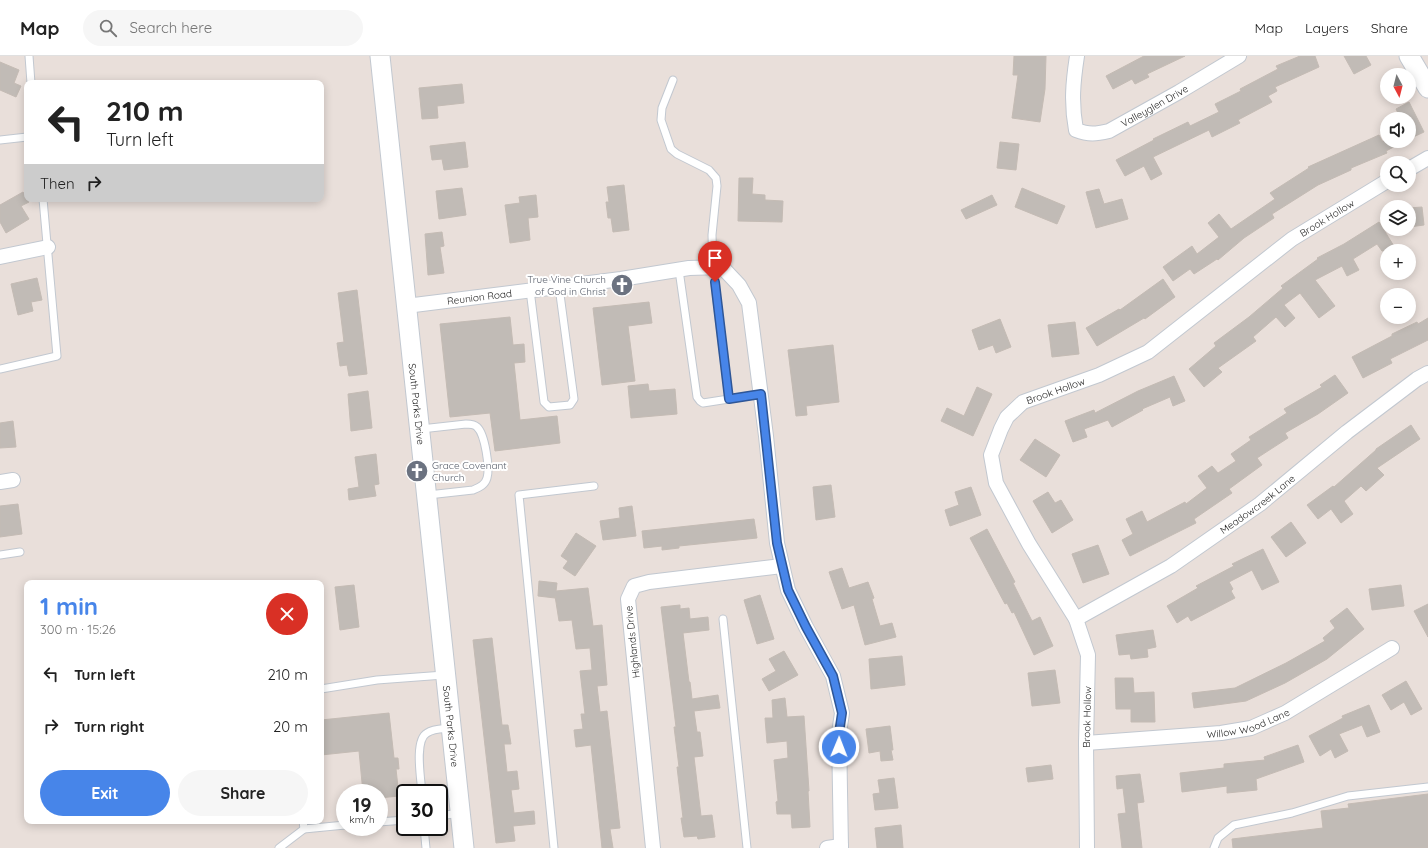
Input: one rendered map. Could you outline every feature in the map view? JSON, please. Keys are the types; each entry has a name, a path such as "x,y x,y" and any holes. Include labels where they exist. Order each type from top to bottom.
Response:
{"street":[{"name":"South Parks Drive","path":"380,56 464,848"},
{"name":"Valleyglen Drive","path":"1078,56 1073,84 1074,117 1076,130 1085,134 1096,134 1109,131 1239,56"},
{"path":"1409,56 1428,88"},
{"path":"1416,165 1428,158"},
{"name":"Brook Hollow","path":"1087,848 1086,743 1088,655 1076,619 1029,544 996,483 991,455 1001,429 1008,417 1024,402 1099,375 1148,352 1292,239 1380,185"},
{"path":"0,256 48,246"},
{"name":"Reunion Road","path":"406,306 621,279 679,270 722,267 740,285 749,304 761,394"},
{"name":"Meadowcreek Lane","path":"1076,619 1171,566 1260,504 1347,432 1417,379 1428,373"},
{"path":"761,394 777,543 788,590 806,627 833,676 842,713 839,733 837,847"},
{"name":"Highlands Drive","path":"653,848 628,599 634,586 649,582 782,566"},
{"name":"Willow Wood Lane","path":"1086,743 1221,733 1251,728 1284,713 1392,648"}],"lane":[{"path":"29,56 31,80"},
{"path":"673,80 662,108 661,120 672,149 677,154 710,170 716,178 717,186 712,235 713,268 729,399"},
{"path":"0,140 24,137"},
{"path":"0,369 57,356 43,202"},
{"path":"679,270 697,397 703,403 761,394"},
{"path":"530,290 544,402 548,408 570,405 574,399 559,287"},
{"path":"419,429 473,424 478,428 484,439 488,470 485,483 473,490 426,495"},
{"path":"554,848 519,495 594,486"},
{"path":"0,555 20,552"},
{"path":"723,619 747,848"},
{"path":"324,689 377,680 446,675"},
{"path":"421,784 419,753 422,738 425,733 430,731 452,728"},
{"path":"1214,848 1218,838 1234,825 1292,813 1348,796 1428,787"},
{"path":"448,815 460,813"},
{"path":"303,824 304,829"},
{"path":"279,848 304,829 336,826"},
{"path":"425,836 426,848"}],"building":[{"path":"1014,56 1046,56 1045,89 1040,122 1012,118 1018,75 1013,75"},
{"path":"1144,56 1185,56 1147,74 1149,77 1135,84 1132,79 1113,89 1106,76"},
{"path":"1300,56 1315,56 1319,67 1275,87 1277,91 1268,96 1272,102 1238,120 1240,123 1212,137 1209,130 1153,157 1162,174 1151,180 1144,166 1125,176 1116,160 1154,140 1153,139 1188,122 1190,126 1219,112 1215,104 1241,91 1240,89 1278,69 1276,66"},
{"path":"1344,56 1366,56 1371,65 1354,74"},
{"path":"0,62 19,70 14,83 21,86 16,97 0,90"},
{"path":"462,84 464,103 437,106 438,118 422,119 419,88"},
{"path":"1405,104 1410,104 1414,112 1398,112 1396,109"},
{"path":"1416,116 1424,132 1416,136"},
{"path":"1379,135 1380,148 1392,148 1386,151 1387,153 1351,168 1351,170 1318,185 1272,214 1274,218 1244,238 1218,260 1217,259 1194,274 1190,269 1173,281 1163,267 1192,246 1197,254 1219,237 1208,223 1219,214 1231,229 1275,199 1270,193 1309,168 1308,167"},
{"path":"465,142 468,167 444,170 442,159 432,160 430,146"},
{"path":"1000,142 1019,144 1016,170 997,168"},
{"path":"739,178 753,178 752,194 765,195 765,200 783,201 782,222 738,221"},
{"path":"624,185 629,230 613,232 611,218 608,218 606,202 609,202 607,187"},
{"path":"462,188 466,215 439,219 436,191"},
{"path":"1022,188 1065,206 1057,224 1015,207"},
{"path":"1099,189 1104,204 1122,199 1128,219 1096,228 1086,192"},
{"path":"23,192 24,202 29,202 21,206 29,219 6,233 0,222 0,205"},
{"path":"536,195 538,217 528,218 530,240 510,243 505,205 520,203 519,197"},
{"path":"992,195 997,205 966,219 961,210"},
{"path":"1416,207 1422,207 1424,225 1416,226"},
{"path":"1379,222 1380,236 1388,236 1393,244 1380,244 1380,248 1377,244 1353,259 1359,270 1347,276 1342,266 1315,280 1335,306 1319,318 1300,293 1284,305 1295,318 1285,327 1276,317 1253,337 1256,341 1218,368 1222,372 1204,387 1189,369 1216,346 1214,343 1249,317 1283,288 1281,286 1318,259 1317,258 1344,244"},
{"path":"442,232 444,246 440,247 444,273 428,275 425,234"},
{"path":"37,278 42,300 31,302 33,311 18,315 11,284"},
{"path":"1163,279 1175,297 1145,319 1144,318 1097,346 1086,328 1119,309 1120,310"},
{"path":"357,290 367,374 349,376 347,365 340,366 337,343 344,342 338,293"},
{"path":"649,302 652,323 628,326 635,381 602,385 593,308"},
{"path":"510,317 513,345 524,344 525,362 514,363 520,420 557,416 560,443 495,451 490,413 450,417 440,324"},
{"path":"1428,318 1428,340 1390,359 1392,363 1363,378 1352,357 1392,336 1392,334 1413,324 1416,324 1417,322 1418,324"},
{"path":"1000,319 1011,347 996,353 993,345 979,350 972,330"},
{"path":"1075,322 1079,354 1052,357 1048,325"},
{"path":"833,345 839,402 806,406 807,415 796,416 788,350"},
{"path":"1335,375 1348,393 1318,414 1285,433 1288,438 1257,458 1262,465 1229,489 1232,493 1194,519 1196,523 1130,556 1122,540 1133,534 1126,519 1142,511 1147,522 1185,502 1186,504 1207,488 1198,476 1212,466 1218,473 1236,461 1231,454 1251,440 1249,437 1287,413 1284,409 1322,387 1320,385"},
{"path":"1174,376 1185,401 1173,406 1170,397 1142,409 1143,410 1112,427 1108,420 1084,429 1087,437 1073,442 1065,421 1094,410 1095,413 1138,391"},
{"path":"648,384 649,391 675,389 677,414 631,418 628,386"},
{"path":"977,387 992,394 973,436 941,421 947,408 964,416"},
{"path":"368,391 372,428 351,431 348,394"},
{"path":"13,421 16,447 0,448 0,423"},
{"path":"1411,425 1420,439 1377,468 1384,475 1366,491 1361,486 1344,501 1353,514 1341,523 1331,509 1318,519 1307,505 1333,486 1334,487 1376,449"},
{"path":"1035,439 1060,455 1046,477 1020,460"},
{"path":"376,454 379,484 374,485 376,496 349,500 348,489 359,487 355,457"},
{"path":"831,485 835,517 816,520 813,487"},
{"path":"971,487 981,515 950,526 945,510 959,505 955,492"},
{"path":"1048,492 1055,503 1061,500 1073,520 1052,533 1033,501"},
{"path":"18,504 22,534 0,537 0,506"},
{"path":"632,506 636,536 603,540 600,521 620,518 619,508"},
{"path":"754,519 757,538 679,546 679,548 662,550 662,546 644,548 642,531"},
{"path":"1291,522 1306,543 1286,557 1271,537"},
{"path":"987,529 1015,582 1013,583 1032,621 1040,617 1053,646 1034,655 1014,612 1012,613 1007,603 1005,604 970,538"},
{"path":"576,533 596,546 575,576 563,568 568,561 561,556"},
{"path":"1098,545 1109,574 1083,583 1072,554"},
{"path":"1263,549 1279,582 1262,590 1252,570 1229,582 1233,589 1231,591 1235,598 1191,621 1188,616 1177,623 1167,606 1198,588 1196,586 1234,566 1232,564"},
{"path":"842,568 849,588 868,582 874,598 872,599 880,626 892,623 896,637 865,645 854,605 842,609 829,572"},
{"path":"539,581 557,583 556,591 588,588 593,626 602,625 607,685 597,686 600,712 607,711 620,828 610,829 613,848 602,848 591,745 576,747 574,730 583,729 581,714 585,714 580,671 592,670 590,648 576,649 572,620 559,621 555,596 555,598 538,596"},
{"path":"354,585 359,627 340,630 335,587"},
{"path":"1401,585 1404,606 1372,610 1369,589"},
{"path":"760,595 774,639 757,644 744,600"},
{"path":"1428,604 1428,637 1414,611"},
{"path":"680,605 680,609 689,608 690,619 708,617 709,630 683,633 692,699 718,695 720,708 694,711 697,732 700,732 703,756 694,757 701,816 712,815 715,837 698,839 697,836 684,837 677,767 679,767 674,727 676,727 661,607"},
{"path":"1347,608 1364,629 1327,659 1285,683 1246,701 1194,708 1192,693 1235,688 1286,663 1325,641 1323,638 1335,628 1330,621"},
{"path":"1153,630 1156,647 1147,649 1148,657 1131,659 1130,654 1119,655 1116,635"},
{"path":"492,638 502,725 508,725 511,744 504,744 507,772 517,771 519,789 511,790 514,813 534,811 535,824 513,826 515,841 496,843 473,640"},
{"path":"784,651 798,675 769,691 762,679 776,671 769,659"},
{"path":"902,656 905,685 871,689 869,659"},
{"path":"1055,670 1060,703 1032,706 1028,673"},
{"path":"1115,678 1133,678 1134,693 1154,692 1155,722 1131,722 1131,709 1116,709"},
{"path":"1406,681 1422,709 1411,715 1404,702 1391,710 1382,695"},
{"path":"785,698 787,717 804,716 810,827 792,828 791,814 777,814 776,802 778,801 774,760 788,758 787,741 767,743 765,718 773,718 772,700"},
{"path":"1369,705 1380,732 1367,737 1362,725 1339,734 1348,751 1335,758 1331,749 1320,756 1309,736 1343,718 1342,716"},
{"path":"389,713 394,758 398,758 399,769 396,769 398,784 396,784 396,796 388,797 388,784 362,784 359,751 324,755 324,720"},
{"path":"890,726 893,760 881,761 880,751 869,753 866,729"},
{"path":"1298,745 1304,762 1256,779 1257,790 1227,793 1227,786 1182,792 1180,773 1224,768 1224,764 1265,760 1264,757"},
{"path":"1051,765 1053,779 1028,782 1026,768"},
{"path":"1140,774 1144,802 1137,803 1142,848 1122,848 1118,814 1126,813 1123,788 1117,789 1116,776"},
{"path":"894,778 898,808 875,810 873,794 880,793 878,780"},
{"path":"1428,794 1428,848 1233,848 1232,839 1323,828 1321,811 1349,808 1348,804"},
{"path":"901,825 903,848 877,848 875,828"}],"place":[{"name":"True Vine Church of God in Christ","path":"622,285"},
{"name":"Grace Covenant Church","path":"417,471"}],"route":[{"path":"715,282 729,399 761,394 777,543 788,590 806,627 833,676 842,713 839,733 839,747"}]}
